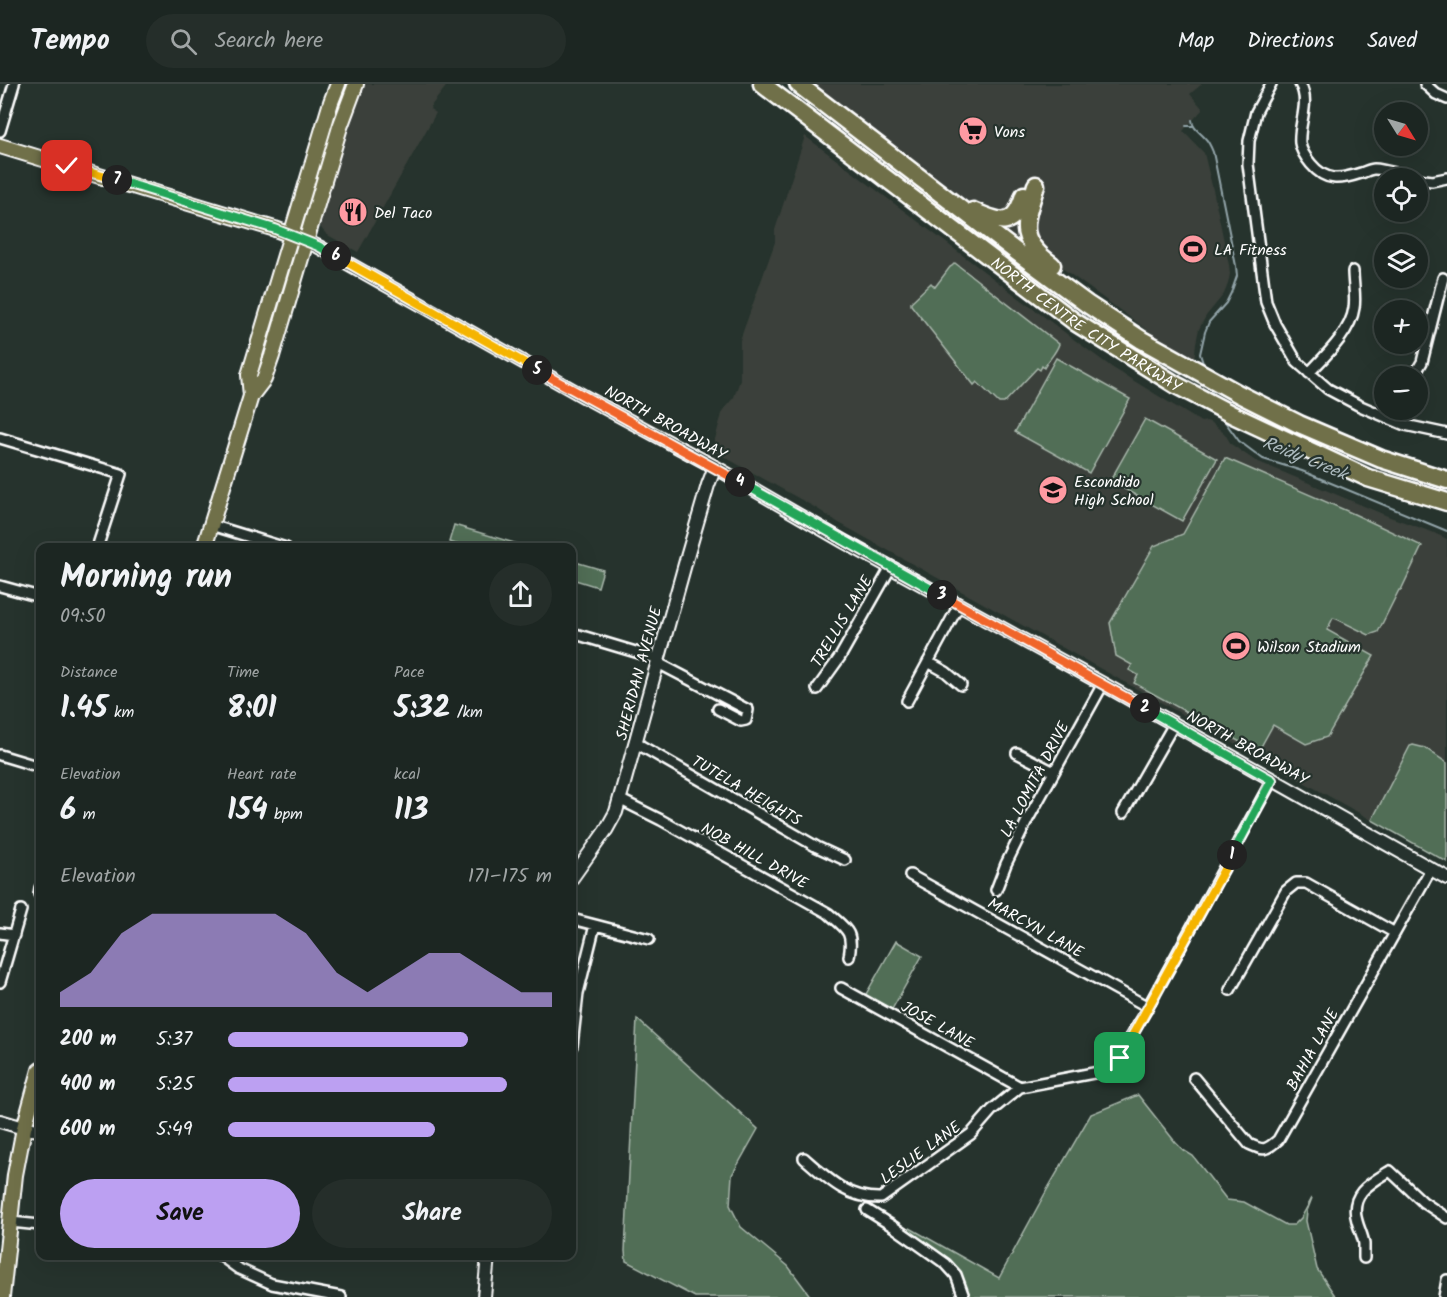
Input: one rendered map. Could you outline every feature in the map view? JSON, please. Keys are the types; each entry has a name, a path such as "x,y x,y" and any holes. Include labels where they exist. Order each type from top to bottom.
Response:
{"highway":[{"name":"NORTH CENTRE CITY PARKWAY","path":"762,84 1075,322 1176,385 1233,415 1368,478 1447,502"},
{"name":"NORTH CENTRE CITY PARKWAY","path":"798,84 1087,304 1142,340 1199,373 1299,424 1381,459 1447,480"},
{"path":"950,201 995,221 1004,220 1013,217 1018,212 1032,184 1025,231 1032,248 1094,294 1131,325 1142,340"}],"main road":[{"path":"251,396 249,375 338,84"},
{"path":"206,543 251,396 264,379 340,127 356,84"},
{"name":"NORTH BROADWAY","path":"0,146 275,229 319,247 1447,878"},
{"name":"SHERIDAN AVENUE","path":"576,872 614,817 715,467"},
{"path":"2,1297 15,1175 24,1128 36,1084"},
{"path":"0,1121 36,1130"},
{"path":"484,1297 489,1260"}],"street":[{"path":"0,131 14,84"},
{"path":"1271,84 1256,112 1249,141 1248,164 1266,302 1275,324 1298,362 1309,374 1329,389 1374,412"},
{"path":"1300,84 1304,99 1300,144 1305,157 1325,176 1334,179 1374,169"},
{"path":"1425,84 1436,94 1447,99"},
{"path":"1428,180 1447,177"},
{"path":"1309,374 1341,337 1349,322 1354,309 1353,271"},
{"path":"1420,366 1443,278"},
{"path":"1394,420 1405,425 1447,434"},
{"path":"0,438 121,474 99,543"},
{"path":"211,525 270,543"},
{"name":"TRELLIS LANE","path":"817,689 840,657 891,567"},
{"path":"0,586 36,596"},
{"path":"907,701 959,605"},
{"path":"576,634 658,661 748,710 746,720 741,721 718,709"},
{"path":"928,662 946,672 961,685"},
{"name":"LA LOMITA DRIVE","path":"996,890 1006,864 1102,684"},
{"path":"1123,813 1174,724"},
{"name":"TUTELA HEIGHTS","path":"636,743 817,847 845,860"},
{"path":"1017,753 1054,772"},
{"path":"0,755 36,766"},
{"name":"LESLIE LANE","path":"804,1158 832,1183 858,1196 881,1198 971,1134 992,1110 1020,1088 1095,1074 1113,1066 1120,1058 1272,780"},
{"name":"NOB HILL DRIVE","path":"619,799 828,913 847,930 851,944 849,957"},
{"name":"BAHIA LANE","path":"1194,1078 1249,1144 1261,1150 1269,1148 1278,1140 1431,869"},
{"name":"MARCYN LANE","path":"910,874 1148,1007"},
{"path":"1230,990 1286,891 1296,883 1306,883 1395,933"},
{"path":"0,982 21,910"},
{"path":"576,920 649,939"},
{"path":"576,1011 578,993 595,925"},
{"path":"0,933 14,935"},
{"name":"JOSE LANE","path":"841,988 1020,1088"},
{"path":"1364,1258 1364,1242 1354,1212 1356,1200 1372,1182 1390,1170 1423,1202 1447,1218"},
{"path":"867,1210 946,1264 956,1275 964,1297"},
{"path":"11,1222 36,1225"},
{"path":"227,1260 239,1269 290,1292 341,1297"},
{"path":"1444,1297 1447,1280"}],"shaded area":[{"path":"365,84 448,84 431,106 430,109 436,113 358,252 326,234 320,223 348,129"},
{"path":"810,84 1202,84 1190,94 1203,109 1183,131 1204,153 1230,274 1224,294 1206,316 1199,329 1194,362 1044,255 1020,243 951,194 940,182"},
{"name":"Escondido High School","path":"805,136 1113,368 1201,422 1212,423 1225,434 1231,444 1254,460 1447,539 1447,862 712,450 723,410 734,397 740,380 740,340 775,242 775,230"}],"green space":[{"path":"955,263 1059,344 1044,368 1042,366 1040,370 1037,368 1004,403 999,403 977,382 974,385 911,305 911,302 931,283 935,287"},
{"path":"1056,358 1130,399 1089,473 1015,432"},
{"path":"1145,419 1217,459 1182,521 1110,481"},
{"name":"Wilson Stadium","path":"1225,458 1422,546 1378,632 1369,635 1333,618 1327,630 1374,656 1327,737 1306,744 1273,725 1258,752 1134,683 1138,675 1129,670 1132,665 1116,656 1110,623 1154,546 1183,534"},
{"path":"454,525 515,543 453,543 449,542"},
{"path":"576,562 603,570 598,587 576,580"},
{"path":"1410,746 1425,748 1447,763 1447,862 1372,820"},
{"path":"896,941 922,956 891,1011 865,996"},
{"path":"637,1019 758,1129 732,1175 730,1205 741,1227 788,1266 811,1297 695,1297 626,1261"},
{"path":"1138,1095 1176,1143 1193,1156 1227,1200 1244,1202 1286,1225 1294,1225 1301,1218 1312,1198 1306,1221 1317,1269 1336,1297 970,1297 956,1268 907,1232 910,1228 999,1278 1091,1114"}],"waterway":[{"name":"Reidy Creek","path":"1192,120 1195,128 1208,141 1213,152 1237,276 1226,303 1209,322 1205,332 1200,354 1204,366"},
{"name":"Reidy Creek","path":"1186,126 1193,126"},
{"name":"Reidy Creek","path":"1210,385 1214,397"},
{"name":"Reidy Creek","path":"1223,419 1239,441 1263,459 1302,471 1447,531"}],"place":[{"name":"Vons","path":"973,131"},
{"name":"Del Taco","path":"353,212"},
{"name":"LA Fitness","path":"1193,249"},
{"name":"Escondido High School","path":"1053,490"},
{"name":"Wilson Stadium","path":"1236,646"}],"route":[{"path":"67,166 275,229 319,247 1272,780 1120,1058"}]}
